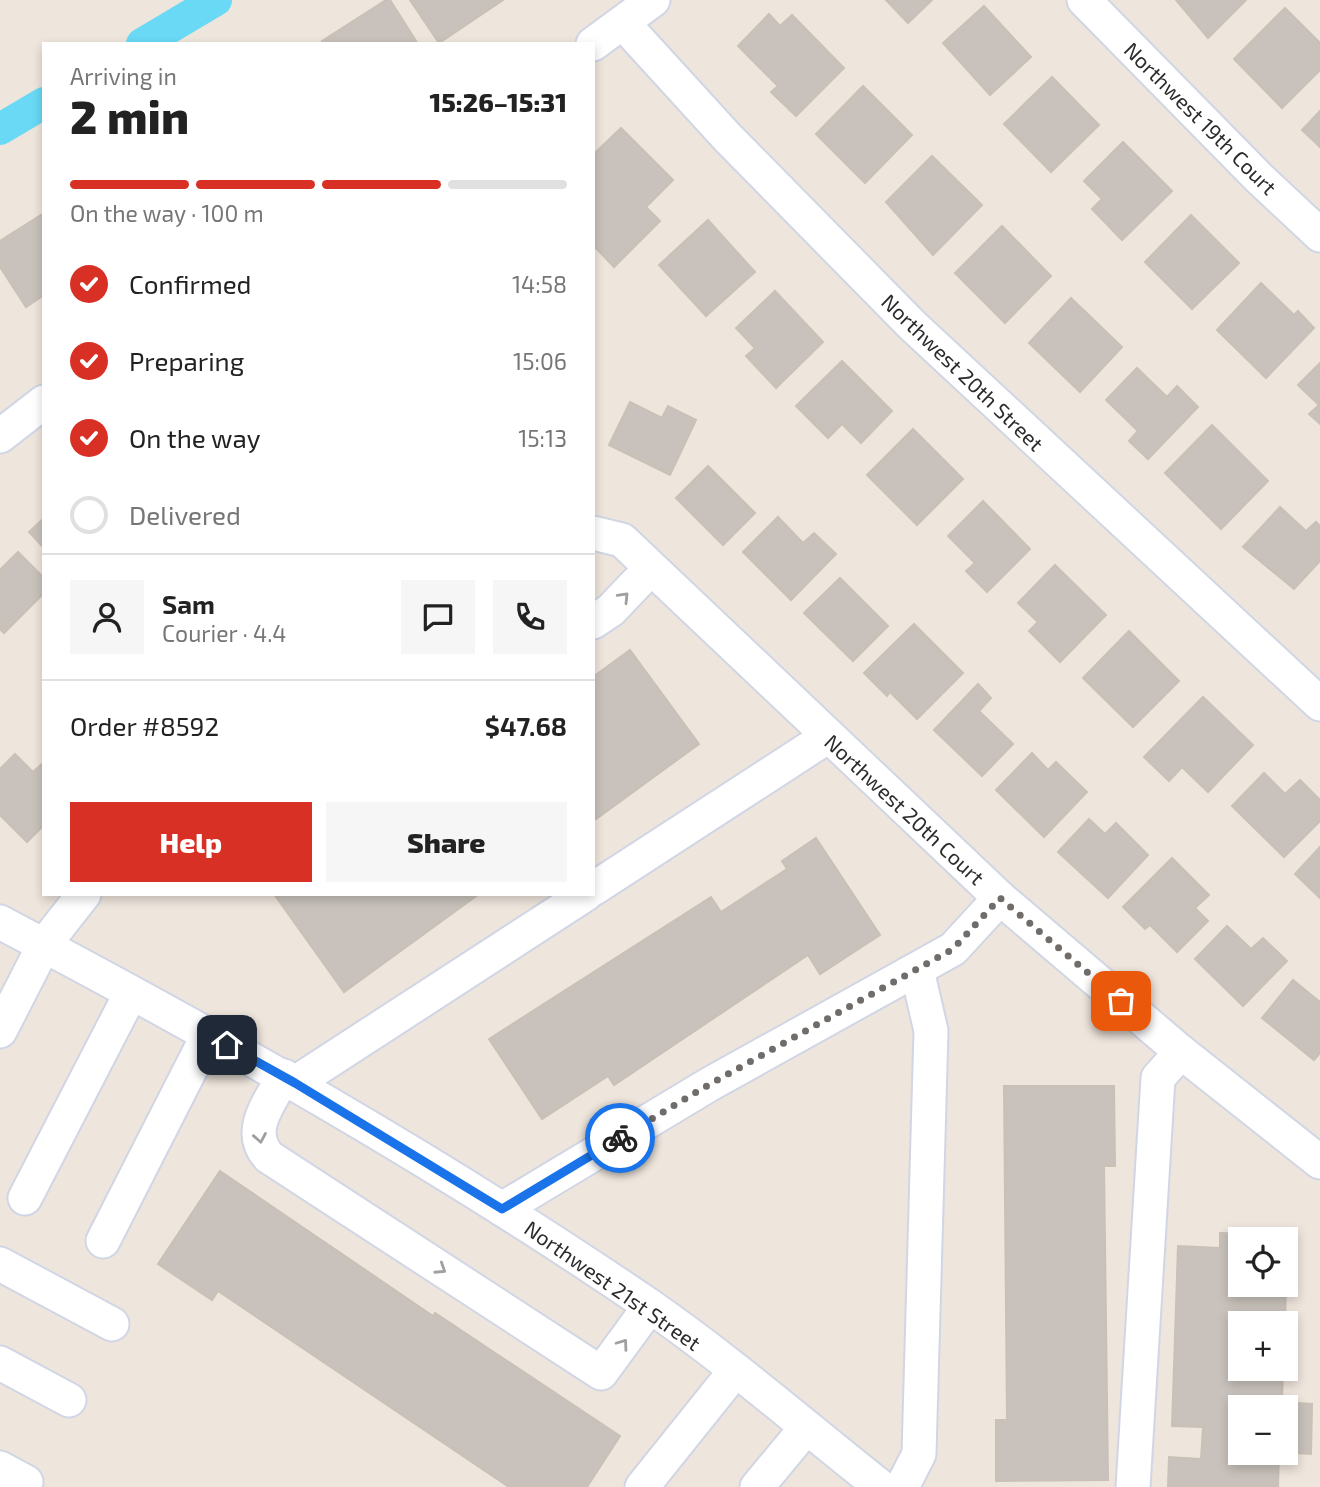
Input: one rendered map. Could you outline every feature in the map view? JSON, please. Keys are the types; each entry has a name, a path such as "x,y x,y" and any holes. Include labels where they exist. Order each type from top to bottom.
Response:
{"street":[{"path":"595,43 653,0"},
{"name":"Northwest 19th Court","path":"1084,0 1259,178 1320,235"},
{"name":"Northwest 20th Street","path":"623,23 726,137 912,325 1320,704"},
{"path":"0,436 42,404"},
{"name":"Northwest 20th Court","path":"595,533 622,540 1000,898 1181,1052 1320,1162"},
{"path":"595,621 611,610 651,568"},
{"path":"595,888 828,737"},
{"path":"0,1031 44,945 82,896"},
{"path":"583,896 289,1080 258,1124 261,1148 270,1157 601,1373 650,1306"},
{"path":"502,1209 710,1084 953,949 1000,898"},
{"name":"Northwest 21st Street","path":"0,922 289,1080 502,1209 650,1306 881,1487"},
{"path":"902,1487 919,1454 932,1031 917,970"},
{"path":"25,1198 131,993"},
{"path":"103,1241 208,1035"},
{"path":"1133,1487 1158,1079 1181,1052"},
{"path":"0,1264 112,1324"},
{"path":"0,1363 69,1400"},
{"path":"642,1487 735,1371"},
{"path":"757,1487 806,1428"}],"building":[{"path":"390,0 417,42 323,42"},
{"path":"410,0 503,0 440,42"},
{"path":"886,0 932,0 908,23"},
{"path":"1176,0 1246,0 1208,38"},
{"path":"984,6 1031,57 990,95 943,43"},
{"path":"1285,8 1320,43 1320,70 1282,108 1234,59"},
{"path":"769,14 780,26 792,15 844,68 796,116 771,92 778,86 738,46"},
{"path":"1052,77 1099,125 1051,172 1004,124"},
{"path":"863,86 912,135 865,183 816,134"},
{"path":"1320,111 1320,147 1302,130"},
{"path":"621,128 673,180 646,207 660,221 614,267 595,247 595,153"},
{"path":"1123,142 1172,191 1122,240 1092,209 1102,199 1084,181"},
{"path":"932,156 982,205 933,255 886,202"},
{"path":"42,214 42,296 26,307 0,267 0,241"},
{"path":"1191,215 1239,263 1192,309 1145,262"},
{"path":"708,220 755,272 706,316 659,265"},
{"path":"1002,226 1051,276 1005,323 955,273"},
{"path":"1261,283 1294,315 1298,311 1314,328 1266,378 1217,330"},
{"path":"775,291 823,342 776,388 746,356 755,348 736,328"},
{"path":"1071,298 1122,347 1080,392 1029,343"},
{"path":"842,361 892,411 861,443 842,424 828,438 796,406"},
{"path":"1320,363 1320,424 1309,414 1319,405 1298,385"},
{"path":"1137,368 1167,397 1177,386 1198,407 1148,459 1129,441 1138,431 1106,400"},
{"path":"630,402 662,418 668,406 696,420 670,475 609,445"},
{"path":"1212,425 1268,481 1221,529 1165,473"},
{"path":"913,429 963,479 917,525 867,475"},
{"path":"708,466 755,513 723,545 676,498"},
{"path":"983,501 1030,549 987,592 966,571 975,563 948,536"},
{"path":"1280,507 1306,531 1316,522 1320,526 1320,561 1294,589 1243,547"},
{"path":"778,517 803,543 814,533 836,554 791,600 743,552"},
{"path":"42,520 42,546 29,532"},
{"path":"18,552 42,576 42,595 4,633 0,629 0,570"},
{"path":"1055,565 1106,615 1060,662 1029,631 1038,622 1018,603"},
{"path":"840,578 888,626 853,661 804,613"},
{"path":"914,624 963,673 917,719 890,692 887,696 864,673"},
{"path":"1129,631 1179,681 1133,727 1083,678"},
{"path":"630,650 699,744 596,819 595,818 595,676"},
{"path":"978,684 991,698 979,711 1013,744 982,776 934,730"},
{"path":"1203,697 1253,745 1208,792 1182,767 1169,781 1144,757"},
{"path":"1032,753 1048,770 1056,762 1087,792 1044,837 996,790"},
{"path":"15,754 33,772 42,764 42,827 27,842 0,815 0,769"},
{"path":"1264,773 1285,794 1300,780 1320,800 1320,821 1284,857 1232,806"},
{"path":"1089,819 1105,834 1116,823 1148,855 1108,898 1058,852"},
{"path":"816,838 880,935 820,974 808,955 614,1085 608,1076 542,1119 489,1039 711,897 721,912 787,869 782,861"},
{"path":"1320,847 1320,898 1295,874"},
{"path":"1172,858 1209,895 1195,908 1208,921 1177,952 1150,925 1145,929 1123,907"},
{"path":"275,896 476,896 344,992"},
{"path":"1227,926 1251,949 1263,938 1287,961 1243,1006 1195,959"},
{"path":"1293,980 1320,1002 1320,1053 1314,1060 1262,1018"},
{"path":"1004,1086 1114,1086 1115,1166 1104,1166 1108,1480 996,1481 996,1420 1007,1420"},
{"path":"220,1171 433,1316 435,1313 620,1436 587,1487 509,1487 218,1291 212,1300 158,1264"},
{"path":"1220,1233 1228,1233 1228,1297 1286,1297 1285,1311 1228,1311 1228,1381 1283,1381 1282,1395 1228,1395 1228,1465 1279,1465 1278,1487 1168,1487 1169,1457 1201,1459 1203,1427 1172,1426 1178,1246 1220,1248"},
{"path":"1298,1403 1312,1404 1311,1454 1298,1453"}],"waterway":[{"path":"145,42 216,0"},
{"path":"0,129 42,104"}],"way so far":[{"path":"620,1138 710,1084 953,949 1000,898 1121,1001"}],"route":[{"path":"227,1045 295,1083 502,1209 620,1138"}]}
